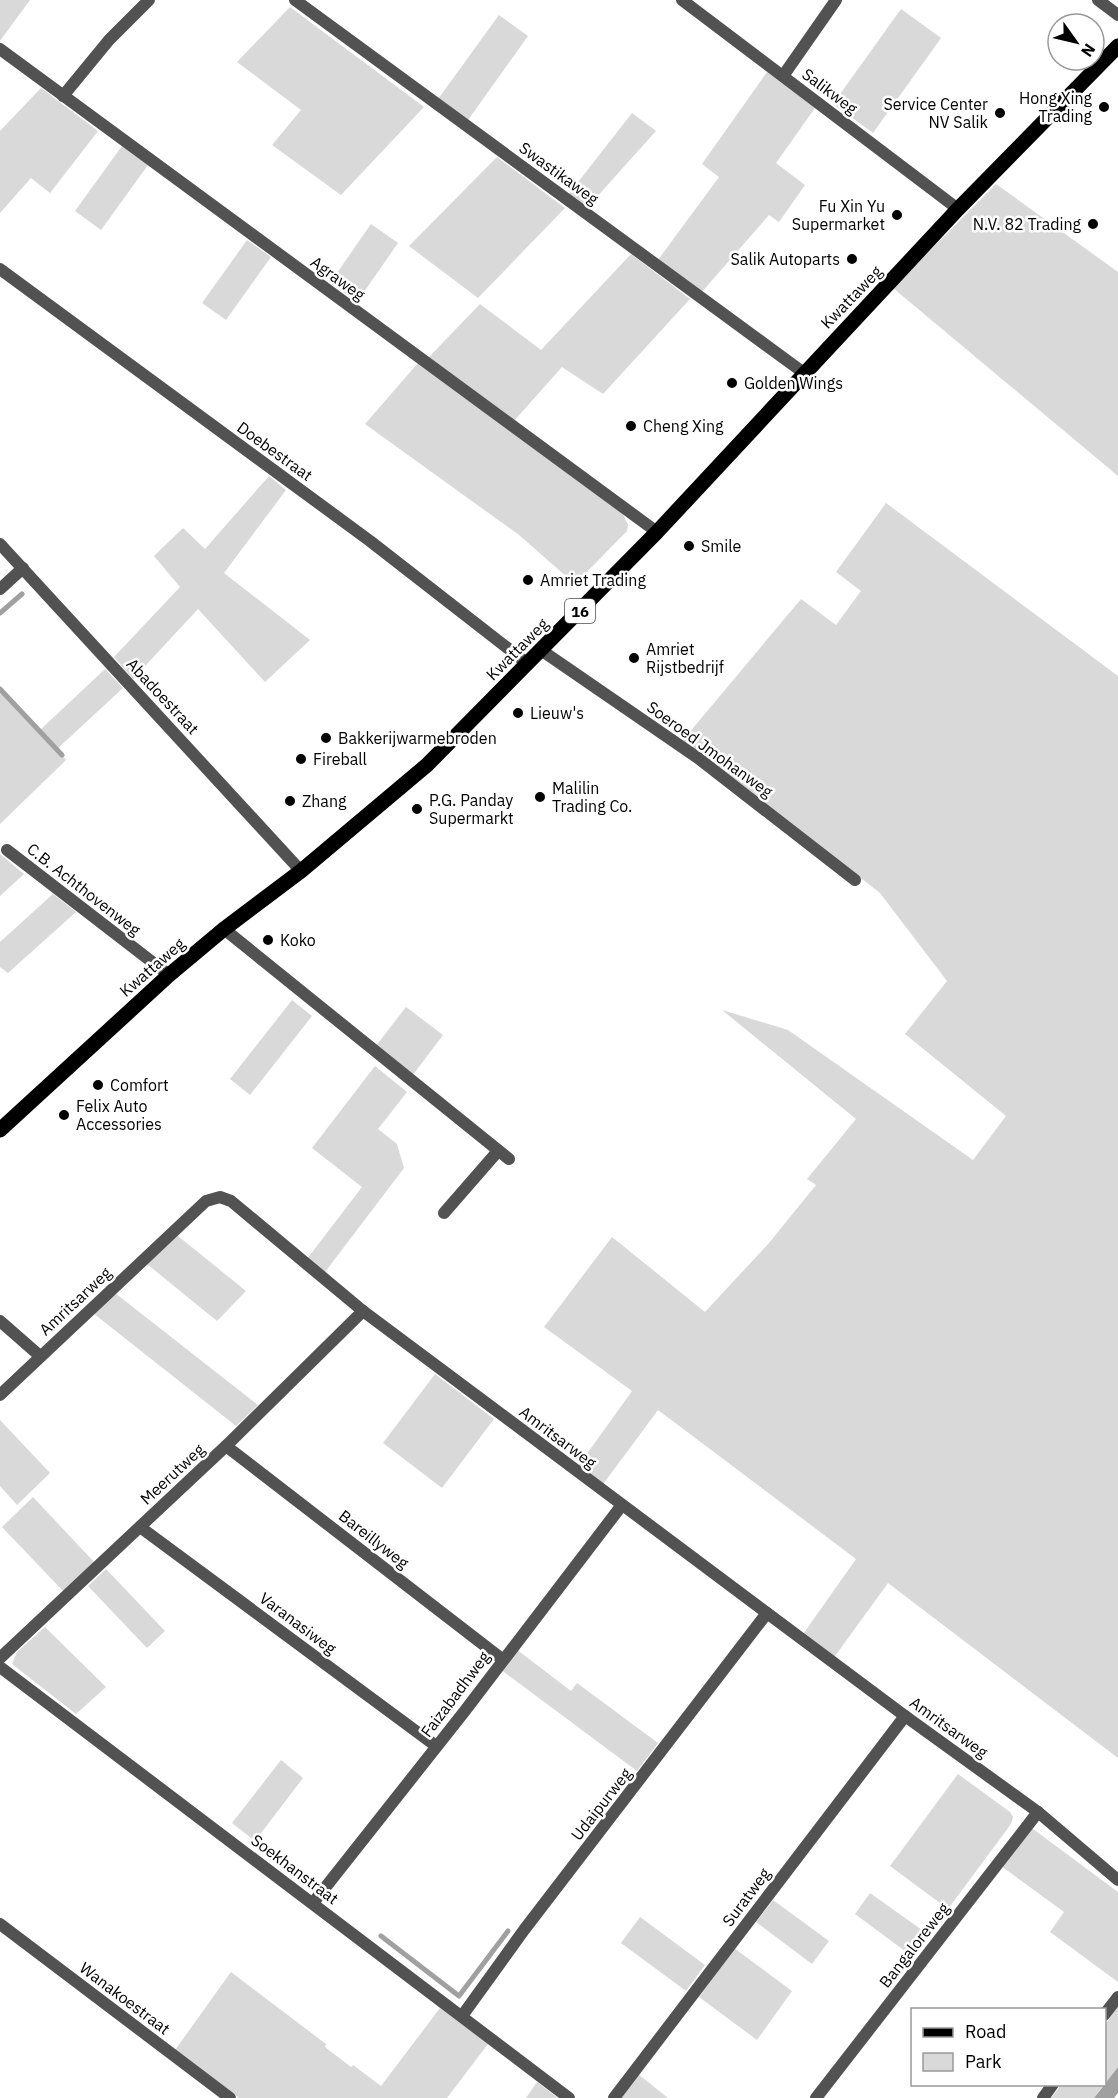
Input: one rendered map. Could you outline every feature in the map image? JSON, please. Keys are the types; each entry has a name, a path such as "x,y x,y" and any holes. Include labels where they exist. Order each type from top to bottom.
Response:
{"main road":[{"name":"Kwattaweg","path":"0,1130 169,975 224,929 301,871 427,765 657,532 958,209 1118,46"}],"street":[{"path":"63,96 109,40 149,0"},
{"name":"Swastikaweg","path":"295,0 804,373"},
{"name":"Salikweg","path":"682,0 958,209"},
{"path":"783,76 836,0"},
{"path":"1098,0 1118,15"},
{"name":"Agraweg","path":"0,49 657,532"},
{"name":"Doebestraat","path":"0,268 360,534 528,664"},
{"name":"Abadoestraat","path":"0,544 301,871"},
{"path":"0,589 23,568"},
{"name":"Soeroed Jmohanweg","path":"541,650 698,758 855,880"},
{"name":"C.B. Achthovenweg","path":"7,850 169,975"},
{"path":"224,929 509,1159"},
{"path":"444,1213 498,1150"},
{"name":"Amritsarweg","path":"0,1395 206,1201 220,1197 231,1201 363,1311 905,1716 1038,1812 1118,1880"},
{"name":"Meerutweg","path":"0,1658 226,1446 363,1311"},
{"path":"0,1321 40,1356"},
{"name":"Bareillyweg","path":"226,1446 502,1659"},
{"name":"Faizabadhweg","path":"313,1903 622,1505"},
{"name":"Varanasiweg","path":"140,1527 436,1746"},
{"name":"Udaipurweg","path":"462,2016 524,1930 767,1613"},
{"name":"Soekhanstraat","path":"0,1667 569,2098"},
{"name":"Suratweg","path":"614,2098 905,1716"},
{"name":"Bangaloreweg","path":"816,2098 1038,1812"},
{"name":"Wanakoestraat","path":"0,1924 230,2098"},
{"path":"1106,2012 1118,1997"},
{"path":"1043,2098 1052,2086"}],"green space":[{"path":"0,0 30,0 0,41"},
{"path":"290,7 424,107 341,195 272,145 301,110 237,62"},
{"path":"901,9 941,38 873,133 833,104"},
{"path":"499,15 528,36 468,120 438,99"},
{"path":"767,72 815,108 776,163 805,185 779,222 769,215 701,293 658,260 719,177 702,164"},
{"path":"41,88 98,131 50,193 31,178 0,213 0,131"},
{"path":"632,113 656,131 586,209 568,195"},
{"path":"122,146 148,165 101,230 75,211"},
{"path":"497,157 565,208 478,298 409,246"},
{"path":"996,184 1118,272 1118,476 893,288"},
{"path":"371,224 398,243 357,302 330,283"},
{"path":"247,240 271,257 226,320 202,303"},
{"path":"631,254 690,299 603,394 562,367 514,421 428,358 480,304 541,350"},
{"path":"418,363 622,512 628,525 627,531 575,584 519,535 365,424"},
{"path":"269,476 286,490 224,573 310,640 265,682 198,609 133,679 114,657 180,587 154,556 183,528 205,549"},
{"path":"886,503 1118,676 1118,1758 888,1583 830,1663 799,1640 856,1559 658,1410 601,1487 576,1469 632,1391 544,1327 612,1237 705,1312 769,1243 816,1185 807,1179 856,1119 722,1010 788,1030 973,1160 1006,1116 905,1034 947,981 880,893 683,740 801,599 836,625 861,591 836,572"},
{"path":"105,669 123,688 57,749 66,760 0,824 0,689 39,731"},
{"path":"0,854 24,874 0,896"},
{"path":"53,894 76,912 8,973 0,967 0,942"},
{"path":"292,1000 312,1016 250,1095 230,1079"},
{"path":"406,1007 443,1035 409,1080 372,1051"},
{"path":"375,1066 407,1092 378,1129 397,1144 404,1168 325,1272 307,1259 362,1187 312,1148"},
{"path":"178,1236 246,1291 217,1321 147,1264"},
{"path":"115,1293 258,1405 236,1426 93,1313"},
{"path":"435,1374 494,1419 442,1488 383,1443"},
{"path":"0,1420 50,1473 17,1505 0,1486"},
{"path":"33,1497 95,1563 64,1592 2,1527"},
{"path":"106,1569 165,1631 147,1648 88,1586"},
{"path":"45,1627 106,1687 76,1714 12,1664 17,1652"},
{"path":"516,1649 571,1691 577,1683 658,1743 637,1771 500,1669"},
{"path":"281,1760 303,1778 255,1841 232,1823"},
{"path":"958,1774 1010,1812 1013,1817 1011,1824 948,1909 890,1866"},
{"path":"1029,1826 1118,1892 1118,1982 1050,1932 1064,1912 997,1863"},
{"path":"870,1893 929,1935 913,1957 855,1914"},
{"path":"773,1900 829,1941 812,1964 756,1922"},
{"path":"640,1917 705,1965 686,1991 621,1943"},
{"path":"734,1948 792,1991 757,2040 699,1997"},
{"path":"231,1972 326,2044 325,2047 351,2067 353,2065 381,2086 440,2008 488,2044 447,2098 239,2098 175,2050"},
{"path":"1118,2006 1118,2067 1106,2083 1106,2024"},
{"path":"638,2074 668,2098 619,2098"},
{"path":"537,2082 558,2098 526,2098"},
{"path":"1060,2086 1103,2086 1094,2098 1051,2098"}],"shaded area":[{"path":"1118,2067 1118,2093 1114,2098 1094,2098 1103,2086 1106,2086 1106,2082"}],"waterway":[{"path":"0,613 22,594"},
{"path":"0,689 62,755"},
{"path":"381,1936 459,1996 508,1931"}],"place":[{"name":"Hong Xing Trading","path":"1104,107"},
{"name":"Service Center NV Salik","path":"1000,113"},
{"name":"Fu Xin Yu Supermarket","path":"897,215"},
{"name":"N.V. 82 Trading","path":"1093,224"},
{"name":"Salik Autoparts","path":"852,259"},
{"name":"Golden Wings","path":"732,383"},
{"name":"Cheng Xing","path":"631,426"},
{"name":"Smile","path":"689,546"},
{"name":"Amriet Trading","path":"528,580"},
{"name":"Amriet Rijstbedrijf","path":"634,658"},
{"name":"Lieuw's","path":"518,713"},
{"name":"Bakkerijwarmebroden","path":"326,738"},
{"name":"Fireball","path":"301,759"},
{"name":"Malilin Trading Co.","path":"540,797"},
{"name":"Zhang","path":"290,801"},
{"name":"P.G. Panday Supermarkt","path":"417,809"},
{"name":"Koko","path":"268,940"},
{"name":"Comfort","path":"98,1085"},
{"name":"Felix Auto Accessories","path":"64,1115"}]}
